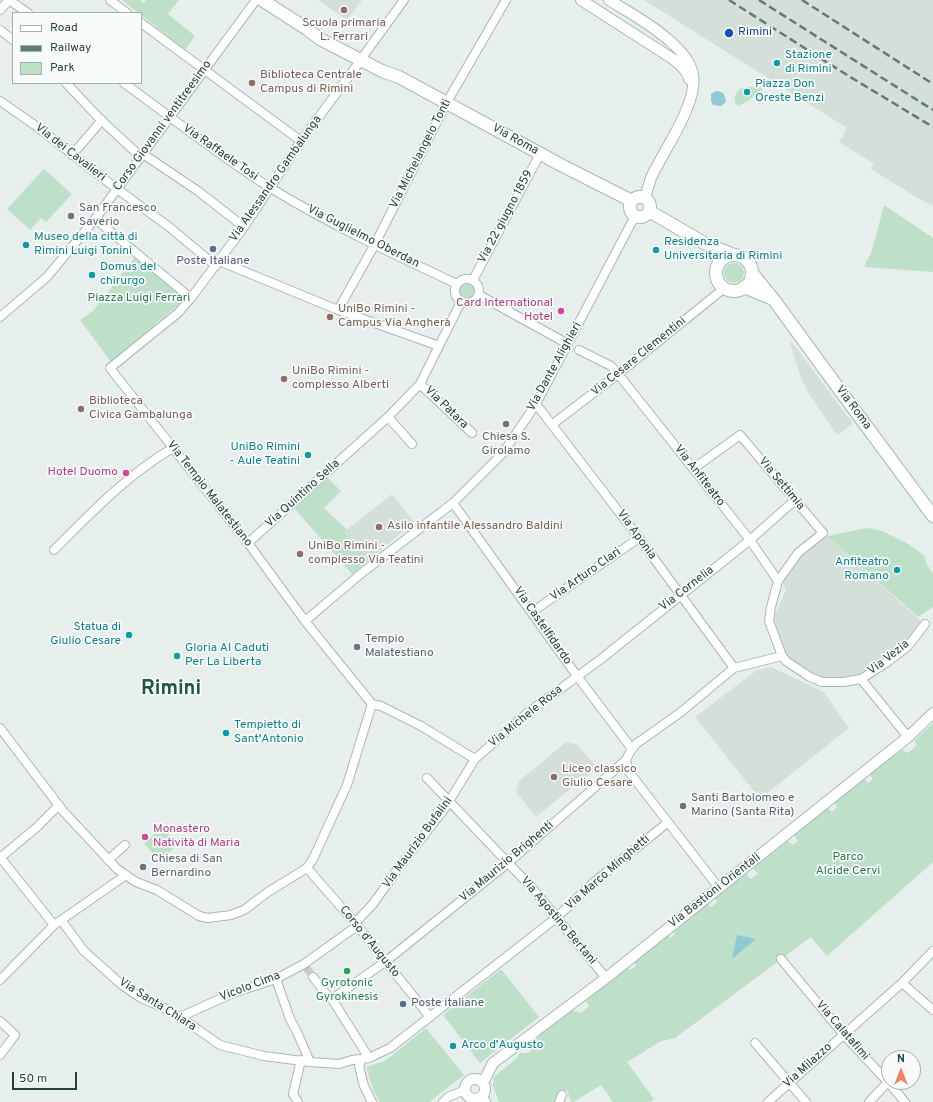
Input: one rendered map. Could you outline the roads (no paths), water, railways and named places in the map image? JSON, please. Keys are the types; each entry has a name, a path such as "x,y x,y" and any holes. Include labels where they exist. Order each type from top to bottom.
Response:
{"main road":[{"name":"Via Roma","path":"262,0 307,29 322,34 363,58 386,66 399,77 540,154 632,201"},
{"path":"639,197 645,198 649,202 649,211 644,215 635,216 631,211 630,204 639,197"},
{"path":"649,211 704,243 744,259 748,263 752,273 748,284 744,288 734,291 724,288 717,279 717,268 714,256 704,243"},
{"path":"717,268 724,259 734,256"},
{"name":"Via Roma","path":"752,273 774,300 933,516"},
{"path":"744,288 774,300"}],"street":[{"path":"0,10 9,0 27,12"},
{"path":"110,0 126,12"},
{"name":"Corso Giovanni ventitreesimo","path":"0,317 47,277 95,219 256,0"},
{"name":"Via Alessandro Gambalunga","path":"191,298 244,227 301,141 404,0"},
{"name":"Via Michelangelo Tonti","path":"338,310 374,244 447,102 506,0"},
{"path":"581,0 682,65 688,74 692,96"},
{"path":"609,0 653,28 671,42 688,62 694,75 694,86 689,106 651,178 645,198"},
{"path":"142,24 301,141"},
{"path":"0,30 12,39"},
{"name":"Via Raffaele Tosi","path":"125,84 236,166 270,187"},
{"path":"70,85 102,120 142,155 198,191 244,227"},
{"name":"Via dei Cavalieri","path":"0,101 36,126 72,155 217,264 338,310 440,346"},
{"path":"72,155 102,120"},
{"name":"Via 22 giugno 1859","path":"472,280 540,154"},
{"name":"Via Guglielmo Oberdan","path":"270,187 319,216 457,284"},
{"name":"Via Dante Alighieri","path":"305,621 363,572 453,503 503,453 536,404 635,216"},
{"path":"95,219 191,298"},
{"path":"463,280 472,280 479,288 479,295 474,302 461,302 455,292 457,284 463,280"},
{"name":"Via Cesare Clementini","path":"553,424 618,374 724,288"},
{"path":"479,295 568,344"},
{"name":"Via Tempio Malatestiano","path":"191,298 178,313 110,368 248,543 305,621 372,704"},
{"path":"412,444 388,417 420,384 461,302"},
{"path":"579,350 611,366 618,374"},
{"name":"Via Anfiteatro","path":"618,374 750,540 778,580"},
{"name":"Via Patara","path":"420,384 472,433"},
{"name":"Via Aponia","path":"536,404 553,424 639,538 679,595 734,668"},
{"name":"Via Quintino Sella","path":"248,543 388,417"},
{"name":"Via Settimia","path":"694,469 740,435 823,533"},
{"path":"54,550 122,485 173,448"},
{"name":"Via Cornelia","path":"577,676 750,540 795,500"},
{"name":"Via Castelfidardo","path":"453,503 577,676 629,754 629,772 667,823 719,888"},
{"name":"Via Vezia","path":"823,533 798,553 778,580 769,621 782,656 798,670 822,682 843,682 861,679 886,663 908,646 925,624"},
{"name":"Via Arturo Clari","path":"532,612 639,538"},
{"path":"734,668 782,656"},
{"name":"Via Maurizio Brighenti","path":"332,999 385,962 508,863 629,754 636,744 681,712 734,668"},
{"name":"Via Michele Rosa","path":"475,759 526,714 577,676"},
{"path":"861,679 870,688 908,737"},
{"path":"0,728 60,805 63,811 117,869 136,882 157,890 199,916 208,918 231,915 244,910 268,892 307,868 313,859 348,785 372,704 381,706 421,726 475,759"},
{"name":"Via Bastioni Orientali","path":"482,1082 493,1063 606,978 908,737 933,713"},
{"name":"Via Maurizio Bufalini","path":"356,924 373,904 449,801 475,759"},
{"name":"Via Agostino Bertani","path":"427,778 533,889 606,978"},
{"path":"0,858 37,827 60,805"},
{"name":"Via Marco Minghetti","path":"430,1017 556,918 593,883 667,823"},
{"path":"108,860 124,845"},
{"name":"Via Santa Chiara","path":"0,858 84,951 122,985 141,998 180,1017 220,1045 264,1056 340,1064 352,1060 366,1059 390,1048 430,1017"},
{"name":"Corso d'Augusto","path":"307,868 356,924 430,1017"},
{"path":"0,980 58,922 126,875"},
{"name":"Vicolo Cima","path":"180,1017 233,993 276,979 305,966 356,924"},
{"name":"Via Milazzo","path":"768,1102 902,983 933,951"},
{"name":"Via Calatafimi","path":"781,959 844,1035 881,1075"},
{"path":"313,977 332,999 366,1059 359,1066 364,1086 372,1102"},
{"path":"276,979 290,1019 310,1062"},
{"path":"902,983 933,1010"},
{"path":"0,1021 15,1036 0,1055"},
{"path":"755,1043 806,1102"},
{"path":"298,1102 293,1094 302,1060"},
{"path":"443,1102 448,1097 466,1096 476,1099 485,1098 485,1088 482,1082 474,1079 469,1080 466,1084 466,1096"},
{"path":"869,1102 881,1089"},
{"name":"Via Calatafimi","path":"895,1090 905,1102"}],"water":[{"path":"717,91 724,94 726,102 721,106 713,105 711,101 711,94"},
{"path":"737,935 756,939 732,959"}],"tunnel":[{"path":"306,967 313,977"}],"railway":[{"path":"729,0 847,75 933,127"},
{"path":"759,0 933,110"},
{"path":"802,0 933,84"}],"place":[{"name":"Scuola primaria L. Ferrari","path":"344,10"},
{"name":"Rimini","path":"729,33"},
{"name":"Stazione di Rimini","path":"777,63"},
{"name":"Biblioteca Centrale Campus di Rimini","path":"252,83"},
{"name":"Piazza Don Oreste Benzi","path":"747,92"},
{"name":"San Francesco Saverio","path":"71,216"},
{"name":"Museo della città di Rimini Luigi Tonini","path":"26,245"},
{"name":"Poste Italiane","path":"213,249"},
{"name":"Residenza Universitaria di Rimini","path":"656,250"},
{"name":"Domus del chirurgo","path":"92,275"},
{"name":"Card International Hotel","path":"561,311"},
{"name":"UniBo Rimini - Campus Via Angherà","path":"330,317"},
{"name":"UniBo Rimini - complesso Alberti","path":"284,379"},
{"name":"Biblioteca Civica Gambalunga","path":"81,409"},
{"name":"Chiesa S. Girolamo","path":"506,424"},
{"name":"UniBo Rimini - Aule Teatini","path":"308,455"},
{"name":"Hotel Duomo","path":"126,473"},
{"name":"Asilo infantile Alessandro Baldini","path":"379,527"},
{"name":"UniBo Rimini - complesso Via Teatini","path":"300,554"},
{"name":"Anfiteatro Romano","path":"897,570"},
{"name":"Statua di Giulio Cesare","path":"129,635"},
{"name":"Tempio Malatestiano","path":"357,647"},
{"name":"Gloria Al Caduti Per La Liberta","path":"177,656"},
{"name":"Tempietto di Sant'Antonio","path":"226,733"},
{"name":"Liceo classico Giulio Cesare","path":"554,777"},
{"name":"Santi Bartolomeo e Marino (Santa Rita)","path":"683,806"},
{"name":"Monastero Natività di Maria","path":"145,837"},
{"name":"Chiesa di San Bernardino","path":"143,867"},
{"name":"Gyrotonic Gyrokinesis","path":"347,971"},
{"name":"Poste italiane","path":"403,1004"},
{"name":"Arco d'Augusto","path":"453,1046"}],"district":[{"name":"Rimini","path":"171,690"}],"park label":[{"name":"Piazza Luigi Ferrari","path":"139,299"},
{"name":"Parco Alcide Cervi","path":"848,865"}]}
